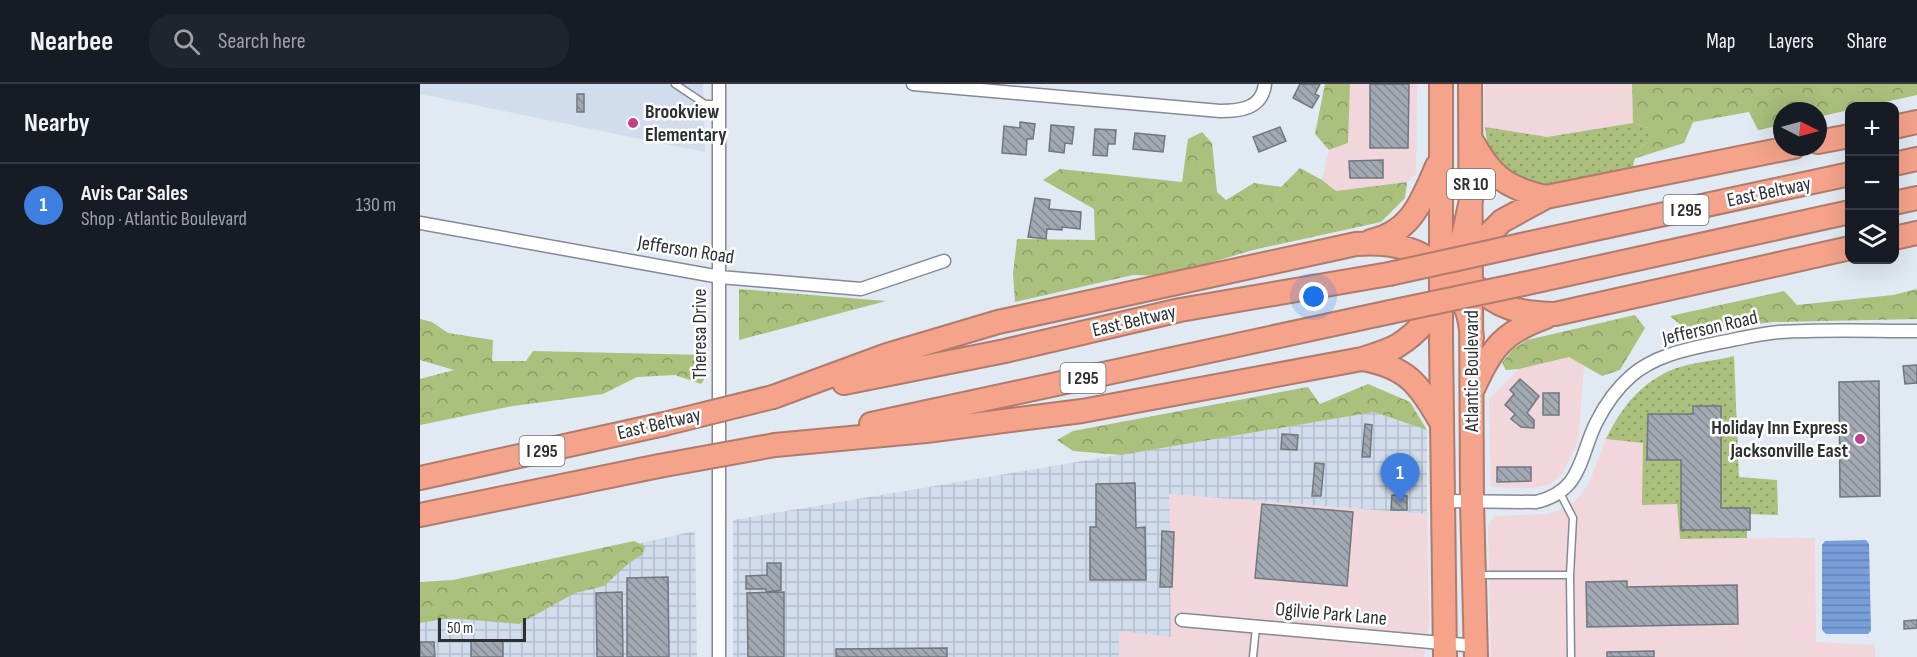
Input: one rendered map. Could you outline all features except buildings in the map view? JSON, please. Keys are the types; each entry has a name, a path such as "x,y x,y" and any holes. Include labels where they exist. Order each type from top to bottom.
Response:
{"highway":[{"name":"SR 10","path":"1441,84 1441,223 1456,278"},
{"name":"SR 10","path":"1456,278 1471,200 1470,84"},
{"path":"1899,126 1917,122"},
{"path":"1827,140 1845,137"},
{"path":"1471,138 1484,162 1495,175 1511,186 1546,197"},
{"path":"775,445 926,431 1082,411 1362,359 1384,352 1404,340 1425,322 1481,242 1502,221 1546,197 1773,151"},
{"path":"773,397 887,355 998,322 1392,235 1421,201 1441,156"},
{"path":"1899,163 1917,159"},
{"name":"East Beltway","path":"420,478 664,424 773,397 1005,351 1180,310 1389,274 1845,175"},
{"path":"1899,202 1917,198"},
{"name":"East Beltway","path":"420,515 659,466 775,445 1845,213"},
{"path":"1899,237 1917,232"},
{"path":"1356,244 1393,244 1416,252 1488,298 1525,313 1555,314"},
{"path":"1472,391 1491,354 1512,332 1529,323 1555,314 1845,249"},
{"name":"Atlantic Boulevard","path":"1456,278 1468,313 1472,338 1472,502 1476,651"},
{"name":"Atlantic Boulevard","path":"1445,650 1441,340 1456,278"},
{"path":"1362,359 1375,361 1407,375 1424,393 1442,423"}],"street":[{"name":"Theresa Drive","path":"718,657 719,84"},
{"path":"913,84 1240,111 1258,101 1265,84"},
{"name":"Jefferson Road","path":"420,223 720,277 861,289 944,261"},
{"name":"Jefferson Road","path":"1560,493 1575,477 1596,423 1612,395 1632,375 1651,363 1678,351 1778,332 1917,331"},
{"path":"1442,501 1536,501 1560,493"},
{"name":"Ogilvie Park Lane","path":"1182,620 1445,650 1476,651"}],"lane":[{"path":"675,84 705,104 719,104"},
{"path":"1560,493 1573,518 1570,575 1571,657"},
{"path":"1474,576 1570,575"},
{"path":"1253,657 1256,627"}],"shaded area":[{"name":"Brookview Elementary","path":"420,84 703,84 705,152 420,94"},
{"path":"1350,84 1417,84 1416,174 1407,182 1336,191 1322,180 1329,150 1348,143"},
{"path":"1485,84 1632,84 1633,123 1547,137 1485,127"},
{"path":"1570,357 1584,366 1578,441 1563,473 1551,484 1533,488 1491,487 1489,399 1519,369"},
{"path":"1374,412 1427,430 1427,514 1169,494 1171,637 1119,631 1119,657 733,657 733,520"},
{"path":"1606,439 1643,442 1677,504 1680,539 1815,538 1816,642 1875,645 1875,657 1491,657 1488,525 1495,516 1546,514 1558,511 1574,502 1590,481"},
{"path":"1169,494 1427,514 1429,623 1424,657 1119,657 1119,631 1171,637"},
{"path":"695,531 697,657 420,657 420,592"}],"green space":[{"path":"1325,84 1350,84 1348,143 1329,150 1315,134"},
{"path":"1632,84 1917,84 1917,95 1885,102 1845,102 1845,111 1827,115 1827,102 1773,102 1773,127 1758,130 1749,112 1693,122 1684,143 1633,159 1636,151 1648,142 1648,128 1633,123"},
{"path":"1633,123 1648,128 1648,142 1636,151 1633,167 1565,182 1554,187 1541,188 1507,176 1490,150 1485,127 1547,137"},
{"path":"1202,132 1212,143 1217,192 1226,200 1254,183 1281,187 1300,168 1336,191 1407,182 1405,198 1381,222 1253,250 1166,276 1133,275 1015,302 1013,274 1017,239 1095,240 1094,209 1043,180 1060,169 1182,182 1188,139"},
{"path":"739,289 886,301 739,340"},
{"path":"1917,289 1917,319 1773,322 1711,329 1683,327 1670,316 1784,291 1797,305 1893,295"},
{"path":"1635,315 1645,328 1620,370 1602,376 1569,357 1519,369 1506,370 1502,363 1513,349 1527,340"},
{"path":"420,319 432,322 448,333 493,340 492,361 526,361 533,351 705,355 705,378 701,384 675,375 637,377 603,394 513,406 420,425 420,379 454,370 420,360"},
{"path":"1734,356 1739,477 1777,480 1778,515 1747,514 1747,538 1680,539 1677,504 1642,505 1643,443 1606,439 1618,417 1633,397 1662,374 1696,363"},
{"path":"1368,384 1410,402 1427,430 1374,412 1121,455 1073,451 1057,440 1073,431 1308,387 1320,404"},
{"path":"634,541 645,546 643,554 629,563 604,586 575,593 519,624 450,618 420,623 420,582 453,580"}],"water":[{"path":"1866,540 1869,544 1871,631 1868,634 1826,634 1822,630 1822,545 1825,541"}],"place":[{"name":"Brookview Elementary","path":"633,123"},
{"name":"Holiday Inn Express Jacksonville East","path":"1860,439"},
{"name":"Avis Car Sales","path":"1400,503"}]}
